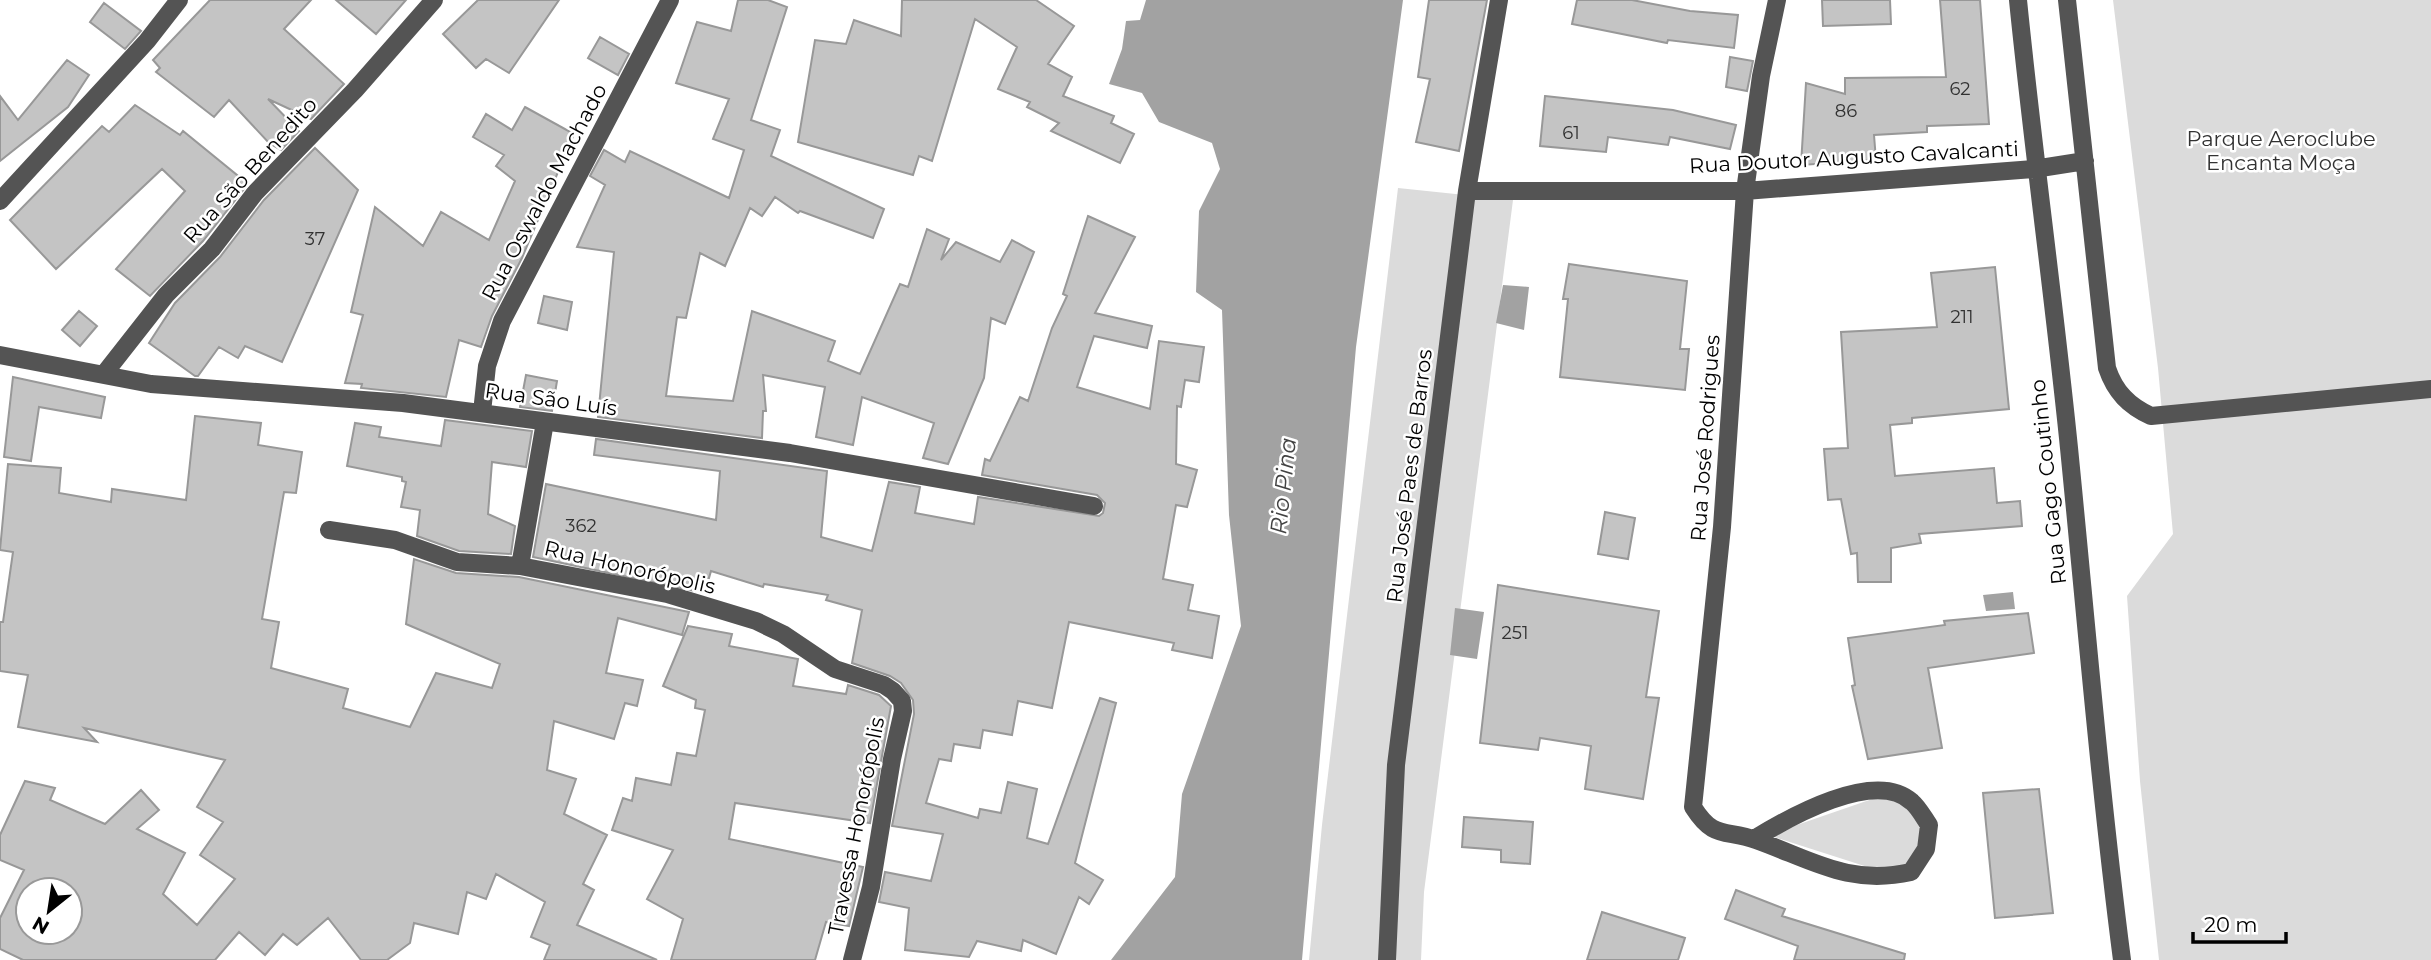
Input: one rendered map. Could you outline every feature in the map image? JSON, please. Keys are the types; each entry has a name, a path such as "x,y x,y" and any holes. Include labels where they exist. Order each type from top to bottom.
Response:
{"street":[{"path":"0,201 147,41 179,0"},
{"name":"Rua São Benedito","path":"104,374 166,295 212,248 255,193 372,72 434,0"},
{"name":"Rua Oswaldo Machado","path":"482,412 487,366 502,321 670,0"},
{"name":"Rua José Paes de Barros","path":"1387,960 1396,765 1467,191 1499,0"},
{"name":"Rua José Rodrigues","path":"1754,839 1817,805 1848,795 1886,792 1911,801 1929,825 1926,849 1911,872 1882,878 1843,872 1795,858 1754,839 1729,836 1704,825 1693,807 1723,527 1745,191 1761,76 1777,0"},
{"name":"Rua Gago Coutinho","path":"2018,0 2034,169 2069,445 2101,796 2122,960"},
{"path":"2067,0 2107,368 2118,392 2138,410 2151,416 2431,389"},
{"name":"Rua Doutor Augusto Cavalcanti","path":"1467,191 1745,191 2034,169 2085,161"},
{"name":"Rua São Luís","path":"0,355 151,384 303,394 482,412 790,453 1094,506"},
{"path":"520,565 545,422"},
{"name":"Rua Honorópolis","path":"329,530 395,540 457,562 520,565 667,594 756,621 783,634 835,669 884,685 902,701"},
{"name":"Travessa Honorópolis","path":"852,960 871,887 892,759 901,724 902,701"}],"green space":[{"name":"Parque Aeroclube Encanta Moça","path":"2113,0 2431,0 2431,960 2159,960 2140,781 2127,596 2173,534 2158,368"},
{"path":"1398,188 1513,200 1424,892 1421,960 1309,960 1322,825"},
{"path":"1878,797 1902,800 1922,829 1919,848 1906,865 1877,870 1768,835"}],"water":[{"name":"Rio Pina","path":"1146,0 1403,0 1356,347 1302,960 1111,960 1175,877 1182,794 1241,626 1229,515 1222,310 1196,292 1199,211 1220,169 1212,143 1159,122 1142,93 1109,84 1122,49 1126,21 1140,20"},
{"path":"1503,285 1529,287 1524,330 1496,323"},
{"path":"2013,592 2015,609 1986,611 1983,595"},
{"path":"1455,608 1484,612 1477,659 1450,655"}],"building":[{"path":"210,0 311,0 284,29 344,84 311,119 268,99 299,131 281,150 269,143 229,100 214,117 156,72 160,68 153,60"},
{"path":"336,0 406,0 376,34"},
{"path":"478,0 559,0 509,73 486,59 476,68 443,34"},
{"path":"738,0 768,0 787,7 751,120 780,130 771,156 884,209 873,238 800,211 798,213 775,197 762,216 750,208 725,266 700,253 686,318 677,317 666,396 733,401 752,311 835,341 828,361 860,374 900,284 908,287 927,229 949,239 941,260 956,242 1000,262 1012,240 1034,252 1005,324 991,318 984,378 948,464 923,458 934,423 862,397 853,445 816,437 825,387 763,375 766,411 763,411 762,438 598,417 614,252 577,247 605,185 590,176 604,150 625,162 630,151 729,198 744,150 713,139 729,99 676,83 697,22 731,31"},
{"path":"902,0 1036,0 1074,26 1048,64 1072,77 1063,96 1114,116 1111,123 1134,134 1120,163 1051,131 1059,123 1027,107 1030,102 998,89 1017,47 975,19 932,161 919,156 913,175 798,142 815,40 846,44 854,20 901,36"},
{"path":"1429,0 1487,0 1459,151 1416,142 1430,79 1418,77"},
{"path":"1577,0 1632,0 1690,11 1738,15 1734,48 1668,40 1667,43 1572,24"},
{"path":"1822,0 1890,0 1891,24 1823,26"},
{"path":"1940,0 1980,0 1989,124 1927,126 1927,132 1874,135 1876,160 1801,165 1806,83 1845,94 1845,78 1946,77"},
{"path":"104,3 141,31 125,49 90,22"},
{"path":"600,37 629,54 618,75 588,58"},
{"path":"1730,57 1753,61 1747,91 1726,87"},
{"path":"67,60 89,75 68,107 0,161 0,96 18,120"},
{"path":"1545,96 1673,110 1736,125 1730,149 1670,137 1668,145 1608,137 1606,152 1540,146"},
{"path":"135,105 180,135 183,131 248,184 203,241 150,296 116,269 185,191 162,169 56,269 10,220 102,126 109,132"},
{"path":"525,107 574,134 522,258 492,316 481,347 459,340 446,397 361,388 362,384 345,383 363,315 351,312 375,207 423,246 441,212 489,240 515,181 496,166 504,155 473,137 486,114 512,130"},
{"path":"315,148 358,190 282,362 245,346 238,358 219,347 198,376 195,376 149,343 175,303 220,257 264,200"},
{"path":"1088,216 1135,237 1095,313 1152,326 1147,348 1094,336 1077,387 1150,409 1159,341 1204,347 1199,382 1185,380 1181,407 1177,406 1176,464 1197,470 1187,507 1176,505 1163,579 1193,585 1188,610 1219,616 1212,658 1172,650 1174,643 1069,622 1052,708 1018,701 1012,735 983,730 980,748 954,744 951,761 939,759 926,803 978,818 980,809 1001,813 1008,782 1037,789 1027,838 1048,844 1100,698 1116,703 1075,863 1103,880 1089,904 1079,897 1056,954 1023,940 1021,951 977,941 969,957 905,950 909,908 879,902 885,872 931,881 943,834 892,826 914,714 913,700 901,683 890,676 852,663 862,610 826,600 828,595 764,584 763,587 711,571 709,578 699,576 695,591 533,557 546,484 716,520 720,471 594,455 596,439 827,471 821,537 872,551 889,482 920,487 915,513 974,524 978,497 1099,516 1103,513 1105,503 1097,495 982,475 985,459 990,461 1020,397 1028,401 1052,328 1067,296 1063,294"},
{"path":"1569,264 1687,281 1680,349 1689,349 1685,390 1560,377 1568,299 1563,299"},
{"path":"1995,267 2009,409 1912,418 1912,423 1890,425 1895,476 1994,468 1997,503 2020,501 2022,526 1919,534 1921,543 1891,548 1891,582 1858,582 1857,553 1851,554 1841,499 1828,500 1824,449 1848,448 1841,332 1937,327 1931,273"},
{"path":"544,296 572,302 567,330 538,323"},
{"path":"79,311 97,326 80,346 62,330"},
{"path":"526,375 557,381 552,411 520,407"},
{"path":"13,377 105,397 101,418 39,407 31,461 4,457"},
{"path":"195,416 261,423 258,445 302,452 296,493 284,492 262,619 279,622 271,668 348,689 343,708 410,727 436,673 492,688 500,664 406,624 414,559 456,573 519,577 689,612 682,635 618,618 606,673 643,680 637,706 625,703 614,739 554,721 547,770 576,779 564,814 607,835 583,884 594,890 577,925 657,960 544,960 550,945 531,937 545,902 496,874 486,899 467,892 458,934 414,923 410,943 387,960 361,960 328,918 297,945 283,934 265,955 239,932 215,960 23,960 0,949 0,918 14,890 14,946 84,946 84,876 21,876 24,870 0,860 0,835 25,781 55,788 50,800 105,824 141,790 159,810 137,829 185,853 163,894 197,925 235,879 200,855 223,822 197,807 225,760 84,728 97,742 18,727 28,675 0,671 0,622 3,622 13,552 0,550 8,464 61,468 59,493 111,502 112,489 186,500"},
{"path":"445,420 532,431 526,467 492,462 488,514 515,526 511,554 459,551 417,536 420,510 401,507 406,482 402,481 402,477 347,466 355,423 381,427 379,437 441,446"},
{"path":"1605,512 1635,518 1628,559 1598,554"},
{"path":"1498,585 1659,611 1646,697 1659,698 1643,799 1585,789 1591,746 1540,738 1538,750 1480,743"},
{"path":"2028,613 2034,653 1928,668 1942,748 1868,759 1852,686 1855,685 1848,638 1945,625 1944,621"},
{"path":"688,626 732,634 729,646 798,659 793,686 846,694 848,685 879,695 891,706 870,823 735,803 729,839 863,867 849,926 826,922 815,960 671,960 683,919 647,899 673,850 612,830 623,798 632,801 636,778 671,785 677,753 696,756 705,710 695,708 696,700 663,686"},
{"path":"2039,789 2053,913 1995,918 1983,793"},
{"path":"1464,817 1533,822 1530,864 1501,862 1501,850 1462,847"},
{"path":"1736,890 1785,909 1782,916 1905,954 1904,960 1794,960 1798,946 1725,919"},
{"path":"1602,912 1685,938 1678,960 1587,960"}]}
